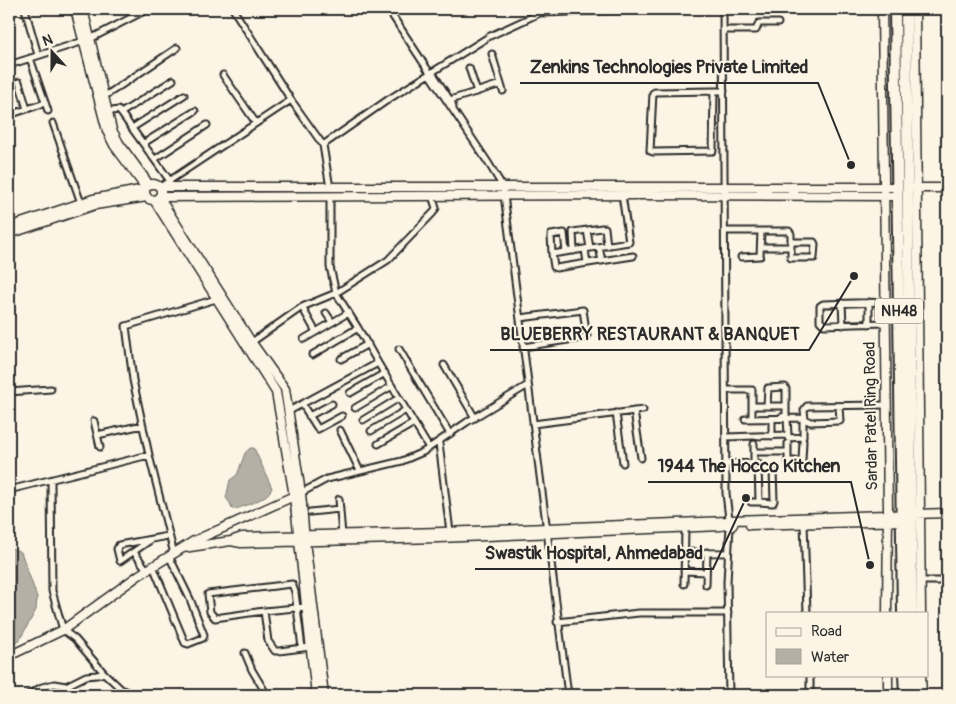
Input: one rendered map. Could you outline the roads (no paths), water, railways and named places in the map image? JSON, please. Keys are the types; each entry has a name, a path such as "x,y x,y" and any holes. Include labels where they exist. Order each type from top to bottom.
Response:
{"highway":[{"name":"NH48","path":"895,9 905,190"},
{"name":"NH48","path":"906,9 905,190 912,612"},
{"name":"NH48","path":"903,612 910,517"},
{"path":"904,676 905,695"},
{"path":"913,676 913,695"}],"street":[{"path":"25,9 38,55"},
{"path":"75,9 86,40 101,98 107,131 114,145 150,192 285,389 301,493 306,607 316,695"},
{"path":"82,9 86,40"},
{"path":"9,65 86,40 148,9"},
{"path":"233,9 291,100 323,145 330,192 330,267 336,293 429,448"},
{"path":"388,9 449,105 453,108"},
{"path":"323,145 430,73 500,30 541,11 645,9"},
{"path":"723,9 726,493 730,523 728,553 729,695"},
{"name":"Sardar Patel Ring Road","path":"882,9 888,612"},
{"path":"905,190 916,9"},
{"path":"723,30 756,30 759,23 778,23"},
{"path":"101,98 177,48"},
{"path":"492,54 503,91"},
{"path":"30,58 48,112"},
{"path":"469,68 477,92"},
{"path":"430,73 450,100 453,108 504,191 557,622 568,695"},
{"path":"223,76 256,123"},
{"path":"121,113 173,80"},
{"path":"19,82 28,109"},
{"path":"450,100 501,84"},
{"path":"714,91 714,149 712,152 650,151 653,93 714,91 724,91"},
{"path":"132,128 184,95"},
{"path":"101,98 112,130 119,142 276,392 302,539 316,695"},
{"path":"160,187 291,100"},
{"path":"9,115 45,102"},
{"path":"107,112 118,110 121,113 170,181"},
{"path":"144,144 195,111"},
{"path":"714,120 724,120"},
{"path":"54,123 81,203"},
{"path":"155,158 207,125"},
{"path":"714,130 724,130"},
{"path":"9,234 95,205 150,192 155,184 160,187 432,196 504,191 622,195 884,196 905,190 947,188"},
{"path":"9,227 101,197 150,192 504,191 725,186 884,186 905,190"},
{"path":"552,254 627,243 629,240 622,195"},
{"path":"252,342 302,307 336,293 388,260 433,213 436,208 432,196"},
{"path":"574,251 573,232 603,228 607,246"},
{"path":"587,263 588,230"},
{"path":"725,231 789,231 791,245 792,258 814,258 814,242 791,245 761,247"},
{"path":"741,258 759,257 761,231"},
{"path":"566,252 564,233 551,234 555,268 633,256"},
{"path":"599,247 602,261"},
{"path":"134,552 150,568 185,643 188,644 204,638 171,555 134,380 126,326 216,299"},
{"path":"869,302 869,324"},
{"path":"885,302 842,303 820,306 820,321 824,325 885,323"},
{"path":"582,303 588,344"},
{"path":"842,303 843,325"},
{"path":"302,307 316,332"},
{"path":"520,318 583,310"},
{"path":"326,312 332,322"},
{"path":"304,339 348,313"},
{"path":"312,354 358,328"},
{"path":"523,347 587,337"},
{"path":"341,359 368,344"},
{"path":"398,349 450,434"},
{"path":"289,411 378,363"},
{"path":"444,365 475,418"},
{"path":"350,393 384,373"},
{"path":"355,408 392,386"},
{"path":"9,656 63,630 150,568 223,527 301,493 327,479 402,461 440,443 450,434 528,386"},
{"path":"747,418 786,417 785,387 768,388 767,406"},
{"path":"9,392 51,389"},
{"path":"726,390 752,390 752,406 747,418"},
{"path":"363,420 399,398"},
{"path":"302,404 318,429 342,416"},
{"path":"310,416 332,404"},
{"path":"839,406 840,422 810,422 805,419 805,407 839,406 886,405"},
{"path":"752,406 786,406"},
{"path":"370,431 406,410"},
{"path":"533,424 643,410"},
{"path":"634,411 640,458"},
{"path":"616,413 623,463"},
{"path":"747,418 787,418 803,419 803,438 788,438 787,418"},
{"path":"772,419 772,436"},
{"path":"94,421 100,447"},
{"path":"378,444 414,423"},
{"path":"97,435 143,425"},
{"path":"340,430 360,471"},
{"path":"726,437 788,435"},
{"path":"788,443 788,461 802,460 803,441"},
{"path":"440,443 450,532"},
{"path":"754,444 754,463"},
{"path":"754,452 788,452"},
{"path":"9,490 149,455"},
{"path":"726,464 758,463 759,502"},
{"path":"751,502 774,501 774,471 772,469 759,469"},
{"path":"51,480 52,591 63,630 75,639 104,673 122,689 134,695"},
{"path":"339,499 342,535"},
{"path":"310,512 340,509"},
{"path":"910,517 947,513"},
{"path":"183,548 242,537 302,539 888,517 947,517"},
{"path":"302,539 342,535 685,528 730,523 804,523 888,517"},
{"path":"910,517 921,581 921,612"},
{"path":"804,523 807,612"},
{"path":"684,584 685,528"},
{"path":"152,540 120,561 117,547 168,536"},
{"path":"685,552 728,553"},
{"path":"706,585 707,552"},
{"path":"684,571 706,572"},
{"path":"921,581 947,581"},
{"path":"302,648 297,608 295,592 292,584 208,594 210,612 215,618 264,611 297,608 306,607"},
{"path":"264,611 268,641 272,648 278,651 311,647"},
{"path":"557,622 639,613 728,613"},
{"path":"246,653 252,670 267,695"},
{"path":"28,695 42,687 54,684 66,686 86,676 104,673"},
{"path":"810,676 810,695"},
{"path":"888,676 888,695"},
{"path":"922,676 922,695"}],"water":[{"path":"250,448 254,448 272,488 270,492 257,501 232,509 226,498 230,480 237,475 245,453"},
{"path":"9,547 21,552 37,597 36,610 19,641 9,645"}],"place":[{"name":"Zenkins Technologies Private Limited","path":"851,165"},
{"name":"BLUEBERRY RESTAURANT & BANQUET","path":"854,276"},
{"name":"Swastik Hospital, Ahmedabad","path":"746,498"},
{"name":"1944 The Hocco Kitchen","path":"870,565"}]}
